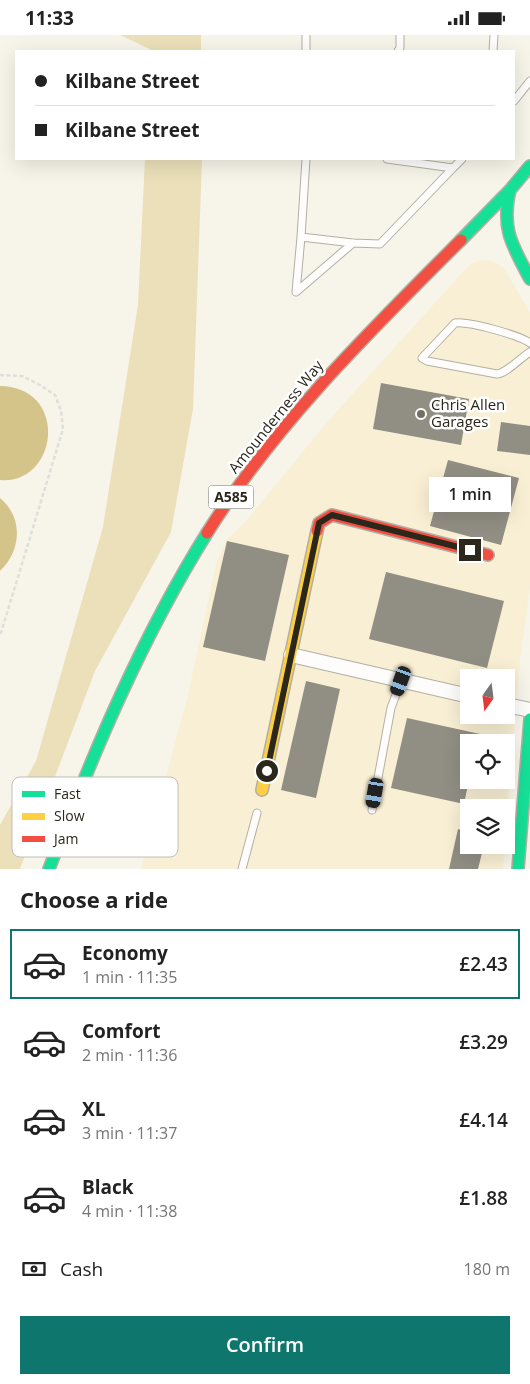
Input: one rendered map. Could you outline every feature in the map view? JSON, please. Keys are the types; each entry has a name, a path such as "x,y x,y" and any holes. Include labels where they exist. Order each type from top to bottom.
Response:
{"main road":[{"name":"Amounderness Way","path":"85,777 120,693 175,584 247,475 330,373 510,189 530,166"},
{"path":"510,189 506,205 506,219 516,252 530,279"},
{"path":"262,790 319,523 332,515 488,555"},
{"path":"518,869 530,719"},
{"name":"Amounderness Way","path":"49,869 54,857"}],"street":[{"path":"292,655 460,694"},
{"path":"515,707 530,710"}],"lane":[{"path":"306,35 306,50"},
{"path":"399,50 400,35"},
{"path":"493,50 494,35"},
{"path":"515,100 530,81"},
{"path":"306,160 296,292 354,243"},
{"path":"394,160 453,168"},
{"path":"301,237 380,244 461,160"},
{"path":"530,343 522,338 468,323 455,323 422,357 424,360 497,375 505,372 520,358 530,352"},
{"path":"372,810 391,708 401,681"},
{"path":"242,869 257,813"}],"path":[{"path":"0,375 22,376 55,395 61,411 64,429 0,636"}],"shaded area":[{"path":"120,35 201,35 201,50 150,49"},
{"path":"145,160 202,160 193,409 171,532 95,671 55,777 27,777 36,761 103,527 138,305"},
{"path":"483,260 493,261 503,267 530,312 530,588 520,658 515,720 515,669 460,669 460,724 515,724 514,734 460,734 460,789 509,789 509,799 460,799 460,854 504,854 503,869 141,869 144,857 178,857 178,777 166,777 188,695 216,564 227,539 241,527 328,421 472,263"},
{"path":"0,386 22,391 38,402 46,417 48,435 44,453 34,468 20,477 0,480"},
{"path":"0,498 13,515 17,535 12,554 0,571"},
{"path":"12,804 12,857 25,857 20,869 0,869 0,825"}],"building":[{"name":"Chris Allen Garages","path":"381,383 469,399 461,445 373,429"},
{"path":"501,422 530,426 530,455 497,451"},
{"path":"448,460 519,478 501,545 430,526"},
{"path":"227,541 289,555 265,661 203,647"},
{"path":"386,572 504,601 487,668 369,639"},
{"path":"306,681 340,689 316,798 281,790"},
{"path":"407,718 480,734 460,734 460,789 467,789 465,799 460,799 460,803 391,788"},
{"path":"458,829 460,830 460,854 482,854 478,869 449,869"}],"traffic: fast":[{"path":"461,240 510,190 530,166"},
{"path":"510,190 507,216 510,236 530,279"},
{"path":"85,777 140,655 183,573 207,533"},
{"path":"518,869 530,719"},
{"path":"49,869 54,857"}],"traffic: slow":[{"path":"262,790 317,531"}],"traffic: jam":[{"path":"207,533 263,454 326,379 461,240"},
{"path":"317,531 319,523 332,515 488,555"}],"place":[{"name":"Chris Allen Garages","path":"421,414"}],"route":[{"path":"267,771 319,523 332,515 470,550"}]}
